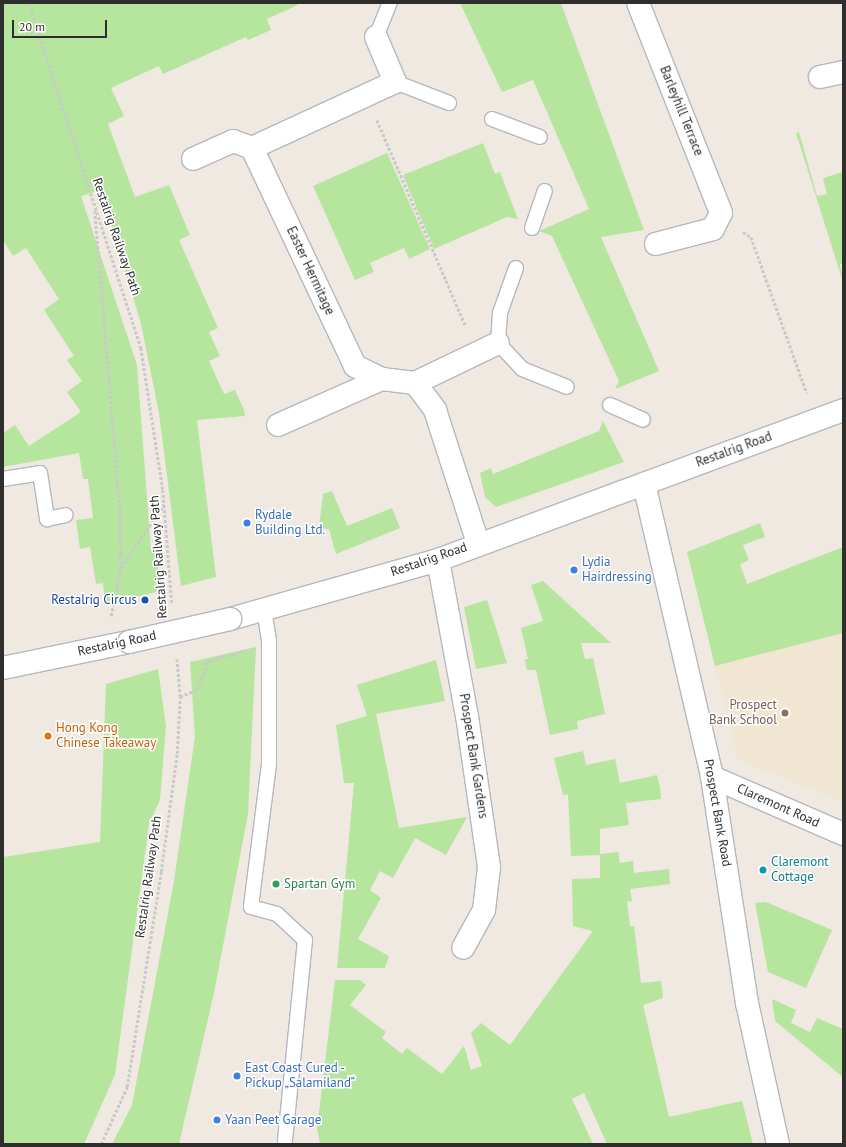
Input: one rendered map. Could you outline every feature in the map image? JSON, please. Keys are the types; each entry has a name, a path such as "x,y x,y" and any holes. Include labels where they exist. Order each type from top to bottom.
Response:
{"street":[{"name":"Barleyhill Terrace","path":"638,3 721,212 720,219"},
{"path":"193,158 233,141 252,148 395,82 376,36"},
{"path":"820,77 843,72"},
{"name":"Easter Hermitage","path":"252,148 354,366 382,380 415,383"},
{"path":"656,244 713,229 720,219"},
{"path":"478,543 435,410 415,383 498,343"},
{"name":"Easter Hermitage","path":"278,425 382,380"},
{"name":"Restalrig Road","path":"3,668 104,648 230,619 438,560 478,543 644,484 843,410"},
{"name":"Prospect Bank Road","path":"644,484 712,777 747,1003 778,1144"},
{"name":"Prospect Bank Gardens","path":"438,560 467,716 489,868 484,910 463,948"},
{"name":"Claremont Road","path":"712,777 843,834"}],"lane":[{"path":"376,36 390,3"},
{"path":"395,82 449,103"},
{"path":"492,119 540,138"},
{"path":"532,228 545,191"},
{"path":"516,268 500,313 498,343 522,369 566,387"},
{"path":"610,405 643,420"},
{"path":"3,479 40,473 47,519 66,516"},
{"path":"264,609 269,640 269,764 251,907 277,914 305,940 285,1141"}],"path":[{"name":"Restalrig Railway Path","path":"29,3 141,348 164,504 173,612"},
{"path":"367,96 477,354"},
{"path":"95,206 120,507 121,569 104,648"},
{"path":"720,219 750,237 817,420"},
{"path":"121,569 164,504"},
{"path":"180,697 198,689 207,662 251,648"},
{"name":"Restalrig Railway Path","path":"101,1144 127,1087 161,872 176,754 180,697 176,651"}],"shaded area":[{"name":"Prospect Bank School","path":"843,633 843,802 738,759 715,666"}],"green space":[{"path":"3,3 302,3 267,19 271,30 248,40 246,37 163,74 159,66 111,88 124,116 108,124 135,197 169,185 190,235 179,240 218,328 209,332 220,356 209,361 224,394 235,390 244,410 245,416 197,420 216,577 181,586 159,413 141,324 101,190 81,196 137,365 151,550 157,557 160,591 105,605 103,583 96,584 90,547 80,549 76,520 93,518 88,479 83,479 79,453 3,467 3,433 15,425 29,446 81,412 67,392 82,381 67,360 74,356 44,310 59,299 26,248 13,256 3,240"},
{"path":"460,3 561,3 644,230 601,237 659,371 615,389 619,381 552,236 539,231 589,209 533,80 502,92"},
{"path":"799,132 817,196 827,194 823,178 843,172 843,263 840,264 843,282 796,133"},
{"path":"483,143 495,174 500,172 518,219 507,217 434,249 403,175"},
{"path":"387,153 430,249 409,259 404,248 370,263 374,272 355,280 313,186"},
{"path":"603,421 624,462 496,507 485,497 480,473 491,468 493,474 599,431"},
{"path":"332,491 347,526 392,508 400,528 336,554 329,529 319,528 323,494"},
{"path":"760,523 765,537 743,545 749,560 740,564 747,584 843,547 843,633 715,666 687,552"},
{"path":"543,581 611,643 581,643 585,659 593,658 605,714 577,721 578,729 550,735 536,670 527,670 525,659 528,659 521,628 543,621 531,585"},
{"path":"487,600 507,663 476,669 464,607"},
{"path":"256,647 248,814 214,993 179,1144 112,1144 132,1105 174,881 195,736 190,662"},
{"path":"436,660 445,701 376,714 399,828 467,817 446,855 415,838 393,878 380,871 370,890 381,898 358,939 389,956 385,968 337,968 354,783 344,783 336,725 367,716 357,685"},
{"path":"158,669 166,726 160,800 149,824 115,1075 84,1144 3,1144 3,857 100,842 106,684"},
{"path":"583,751 586,765 615,759 620,783 657,775 660,787 661,799 626,803 629,825 600,829 600,854 618,852 620,863 633,861 634,873 669,869 670,884 630,889 632,901 627,902 630,926 634,926 641,983 661,981 663,998 643,1005 669,1117 742,1101 753,1144 607,1144 584,1093 572,1099 593,1144 320,1144 317,1128 335,980 360,980 366,985 350,1005 386,1032 382,1038 402,1054 407,1048 442,1074 464,1046 471,1070 482,1066 471,1033 481,1023 510,1045 593,931 573,926 572,879 600,878 600,855 571,856 568,794 563,795 554,758"},
{"path":"766,902 832,930 806,988 768,972 755,903"},
{"path":"772,999 796,1010 791,1023 810,1032 817,1018 843,1029 843,1077 775,1021"}],"place":[{"name":"Rydale Building Ltd.","path":"247,523"},
{"name":"Lydia Hairdressing","path":"574,570"},
{"name":"Restalrig Circus","path":"145,600"},
{"name":"Prospect Bank School","path":"785,713"},
{"name":"Hong Kong Chinese Takeaway","path":"48,736"},
{"name":"Claremont Cottage","path":"763,870"},
{"name":"Spartan Gym","path":"276,884"},
{"name":"East Coast Cured - Pickup „Salamiland“","path":"237,1076"},
{"name":"Yaan Peet Garage","path":"217,1120"}]}
